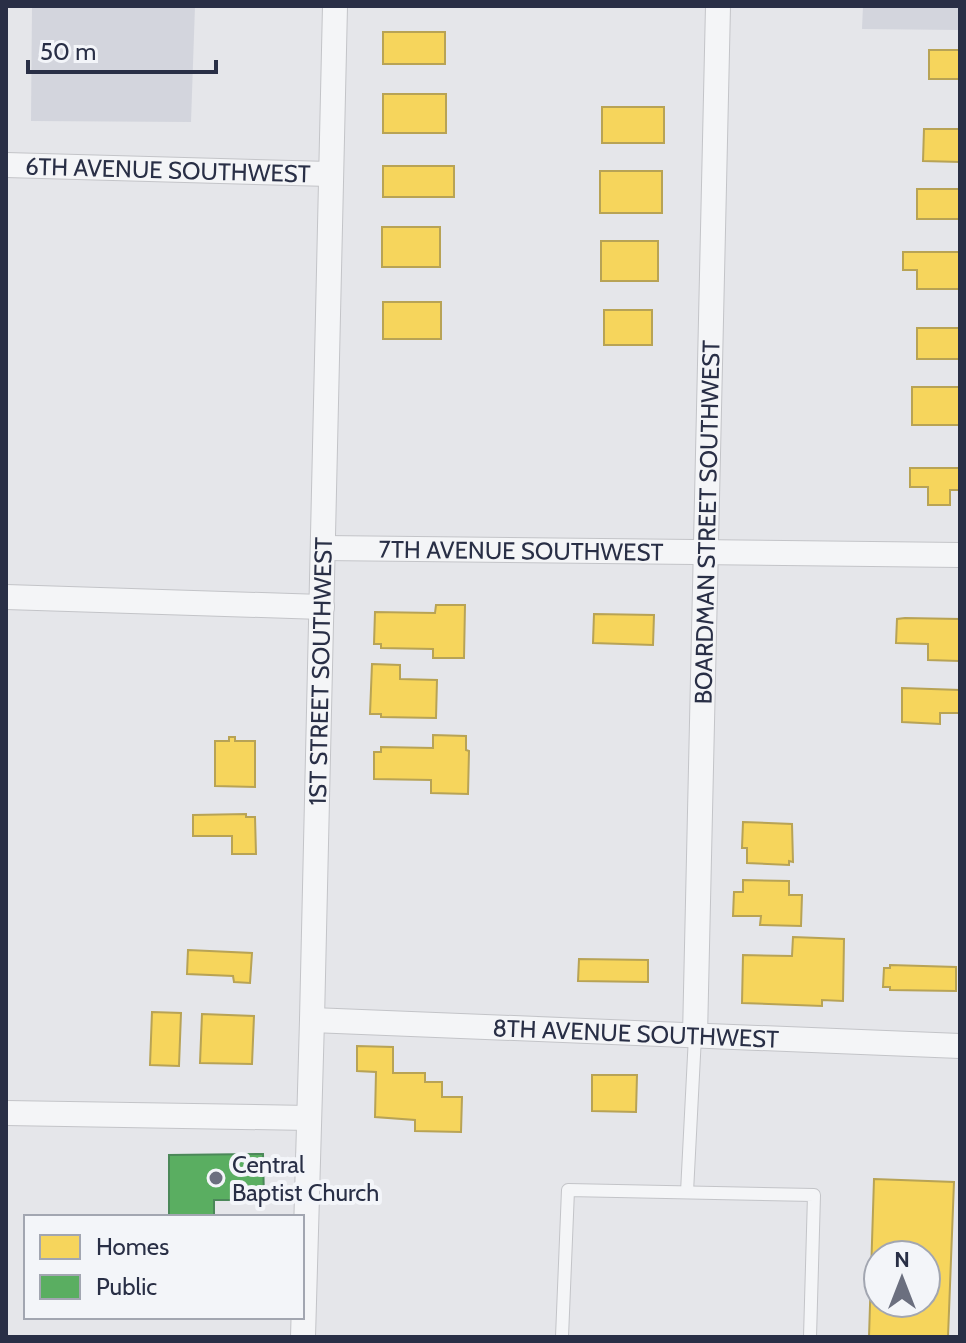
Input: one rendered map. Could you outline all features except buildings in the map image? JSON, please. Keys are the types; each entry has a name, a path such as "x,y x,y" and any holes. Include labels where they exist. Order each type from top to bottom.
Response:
{"street":[{"name":"1ST STREET SOUTHWEST","path":"304,1300 335,6"},
{"name":"BOARDMAN STREET SOUTHWEST","path":"695,1036 718,6"},
{"name":"6TH AVENUE SOUTHWEST","path":"6,165 330,174"},
{"name":"7TH AVENUE SOUTHWEST","path":"323,548 960,555"},
{"path":"6,597 322,607"},
{"name":"8TH AVENUE SOUTHWEST","path":"312,1020 960,1046"},
{"path":"6,1113 309,1118"}],"lane":[{"path":"687,1192 695,1036"},
{"path":"562,1337 568,1190 814,1195 810,1337"}],"shaded area":[{"path":"32,6 195,6 191,122 31,121"},
{"path":"863,6 960,6 960,30 862,29"}],"place":[{"name":"Central Baptist Church","path":"216,1178"}]}
